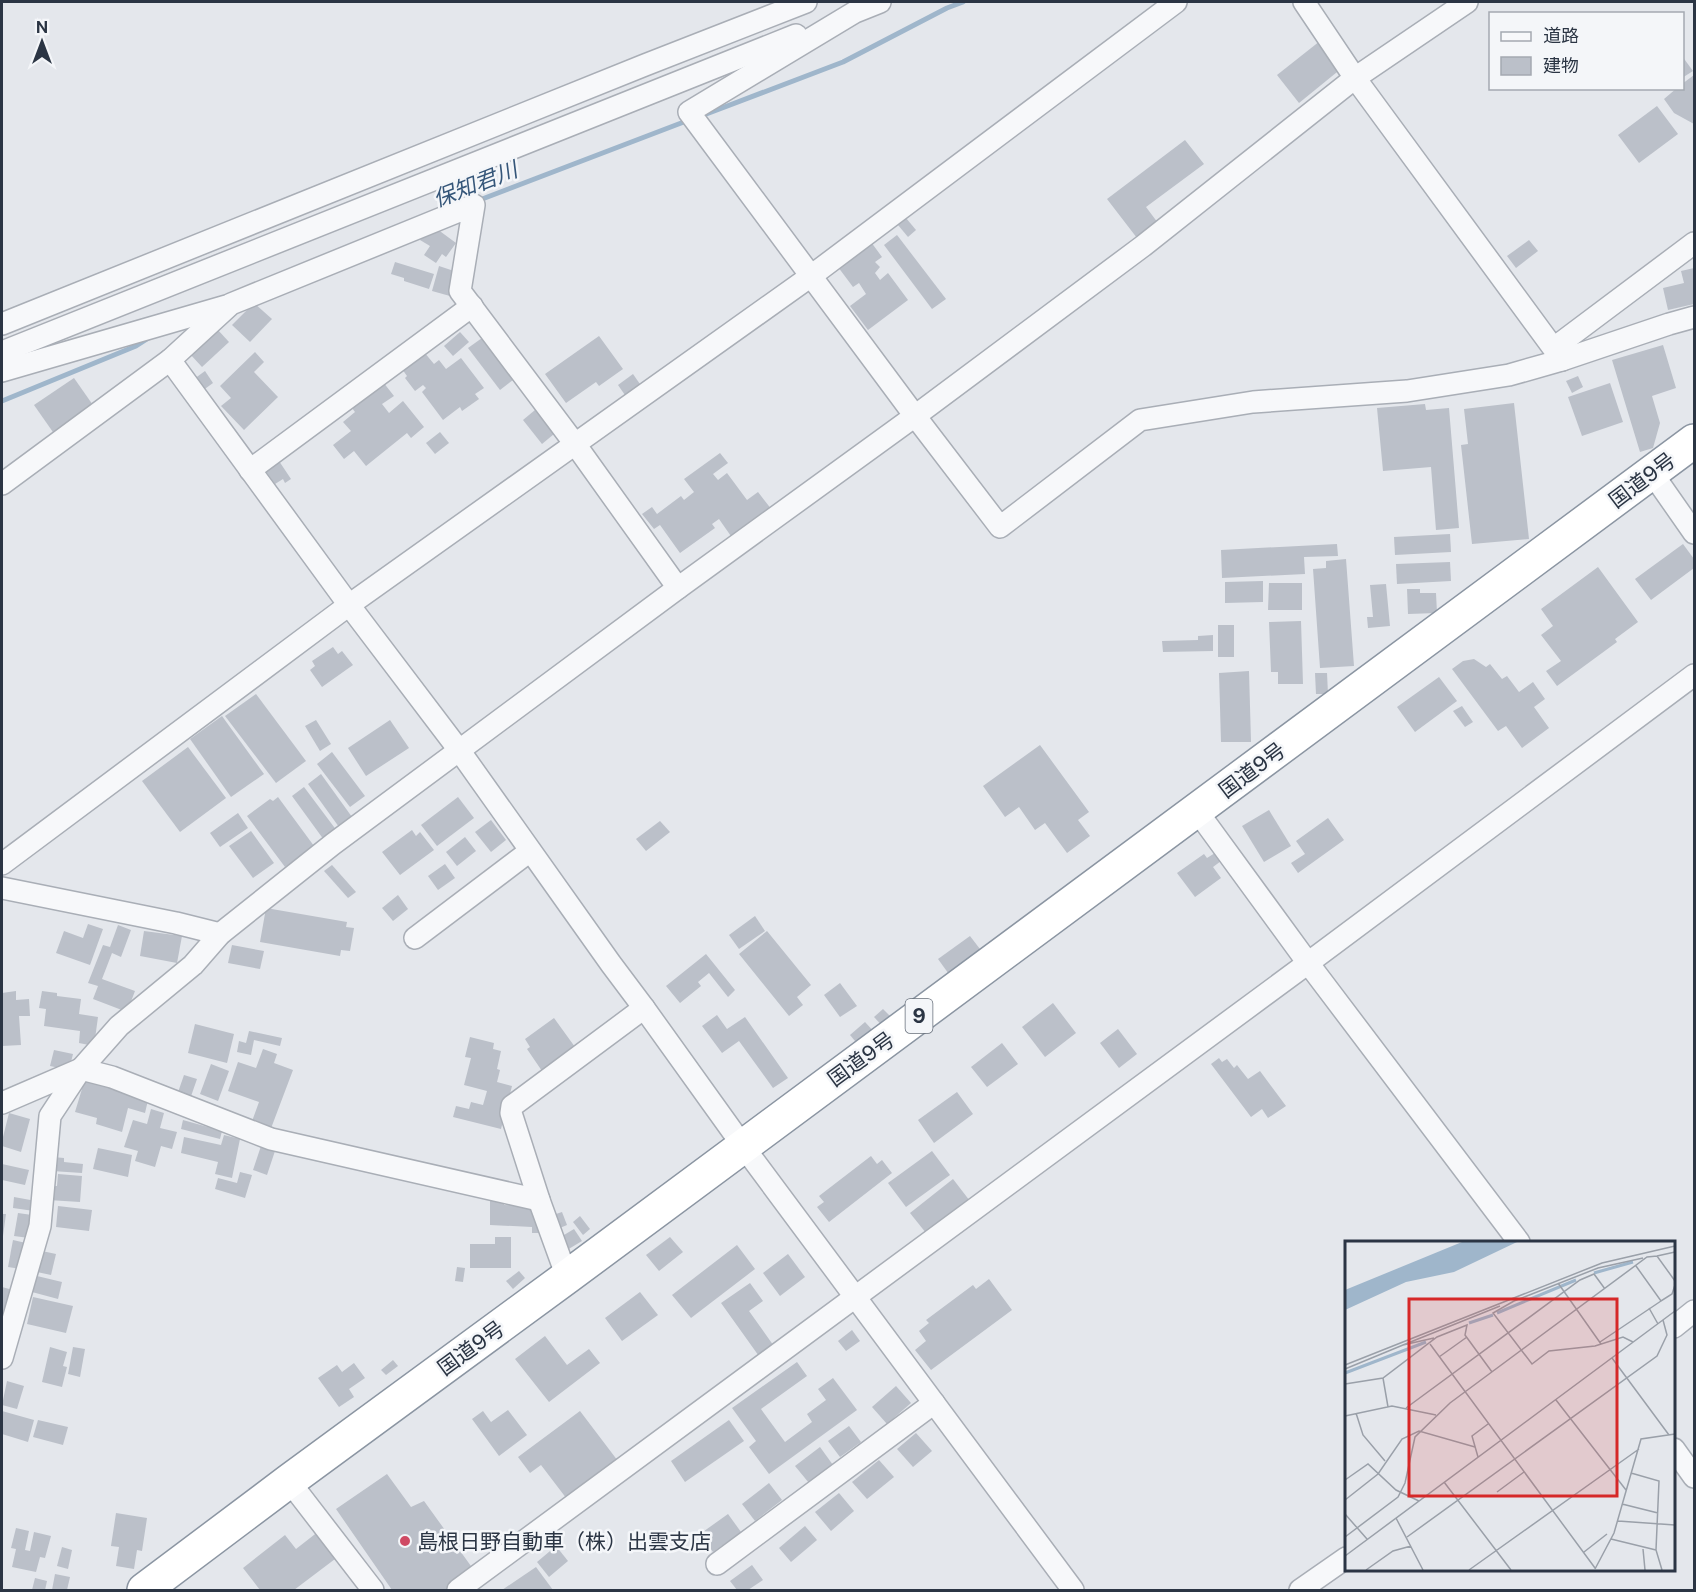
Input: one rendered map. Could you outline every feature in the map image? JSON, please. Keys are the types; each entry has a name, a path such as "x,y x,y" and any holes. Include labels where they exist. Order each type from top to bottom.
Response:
{"highway":[{"name":"国道9号","path":"144,1590 1695,441"}],"street":[{"path":"2,324 806,2"},
{"path":"2,352 880,2"},
{"path":"2,864 349,605 811,276 1176,2"},
{"path":"1304,2 1355,78 1558,354"},
{"path":"2,1358 40,1226 50,1116 81,1069 119,1026 194,965 220,934 333,844 1143,246 1355,78 1467,2"},
{"path":"855,12 689,112 1000,527 1140,420 1254,402 1407,391 1509,375 1558,354 1695,317"},
{"path":"2,371 231,304 474,205 460,291 678,588"},
{"path":"1558,354 1695,243"},
{"path":"2,484 170,360 231,304"},
{"path":"250,470 472,306"},
{"path":"170,360 349,605 459,750 743,1146 1073,1590"},
{"path":"1652,473 1695,533"},
{"path":"458,1590 1695,675"},
{"path":"1197,811 1308,963 1518,1241"},
{"path":"415,938 531,851"},
{"path":"2,888 176,922 220,934"},
{"path":"567,1277 510,1113 512,1106 644,1008"},
{"path":"2,1103 81,1069 112,1077 271,1140 539,1200"},
{"path":"1675,1326 1695,1311"},
{"path":"717,1564 934,1403"},
{"path":"1675,1450 1695,1477"},
{"path":"289,1481 373,1590"},
{"path":"1300,1590 1345,1559"}],"building":[{"path":"1320,41 1342,68 1299,103 1277,75"},
{"path":"1684,59 1693,71 1684,77"},
{"path":"1694,75 1694,124 1674,113 1664,99 1675,90 1684,90 1684,82"},
{"path":"1657,106 1678,134 1639,163 1618,135"},
{"path":"1185,140 1204,164 1146,207 1158,223 1137,238 1107,199"},
{"path":"906,218 916,230 908,237 898,225"},
{"path":"437,229 456,243 446,257 442,254 436,263 424,255 430,246 420,240 427,230 433,234"},
{"path":"897,235 946,299 932,309 884,245"},
{"path":"1529,240 1538,251 1516,268 1507,256"},
{"path":"871,242 882,257 875,262 880,267 875,273 880,280 888,273 908,300 868,330 850,306 866,294 859,283 853,287 838,267"},
{"path":"395,262 434,274 429,289 391,274"},
{"path":"439,266 457,272 450,296 432,291"},
{"path":"1694,268 1694,304 1668,310 1663,288 1684,283 1681,271"},
{"path":"254,303 272,319 250,342 232,325"},
{"path":"217,329 229,342 202,367 190,354"},
{"path":"460,332 469,342 453,356 444,346"},
{"path":"599,336 623,369 599,386 596,382 566,403 545,374"},
{"path":"482,338 513,380 500,390 468,348"},
{"path":"1663,345 1676,388 1652,396 1660,423 1653,448 1640,452 1612,360"},
{"path":"255,352 264,362 254,372 278,397 244,430 221,406 231,398 220,386"},
{"path":"424,352 434,364 439,360 446,369 461,358 484,388 475,394 479,399 462,411 460,407 443,420 422,392 426,388 423,385 415,391 405,378 407,376 402,369"},
{"path":"205,371 213,383 202,391 194,379"},
{"path":"633,374 642,387 627,398 618,385"},
{"path":"1578,376 1583,387 1572,393 1566,381"},
{"path":"74,378 95,408 55,435 34,405"},
{"path":"383,382 394,396 382,404 389,413 403,401 424,427 411,438 407,433 366,466 354,451 344,459 333,445 351,431 343,422 355,412 352,408"},
{"path":"1610,383 1623,422 1582,436 1568,397"},
{"path":"1514,403 1529,539 1472,544 1461,445 1468,444 1464,409"},
{"path":"1425,404 1426,410 1449,408 1459,528 1436,530 1431,467 1383,471 1377,408"},
{"path":"535,410 554,434 542,444 523,420"},
{"path":"440,432 449,443 435,454 426,443"},
{"path":"720,453 728,463 713,474 718,480 727,473 747,500 758,492 772,510 733,539 719,519 712,524 715,528 680,553 660,525 654,529 642,514 652,507 657,514 681,496 684,500 694,492 684,479"},
{"path":"279,461 291,479 285,483 283,479 275,484 265,470"},
{"path":"1450,534 1451,552 1395,555 1394,537"},
{"path":"1337,544 1338,556 1304,557 1305,574 1222,578 1221,550"},
{"path":"1683,544 1694,559 1694,568 1651,600 1635,579"},
{"path":"1346,559 1354,666 1320,668 1313,569 1326,568 1326,561"},
{"path":"1450,562 1451,581 1397,584 1396,564"},
{"path":"1598,567 1638,622 1615,639 1617,642 1557,686 1546,671 1561,661 1541,635 1553,626 1541,609"},
{"path":"1263,581 1263,602 1225,603 1225,582"},
{"path":"1269,583 1302,583 1302,610 1268,610"},
{"path":"1386,584 1390,626 1368,628 1367,617 1373,617 1370,585"},
{"path":"1407,589 1420,589 1420,593 1436,593 1437,613 1408,614"},
{"path":"1301,621 1303,684 1278,684 1278,672 1271,672 1269,622"},
{"path":"1218,625 1234,625 1234,657 1218,657"},
{"path":"1213,635 1213,651 1163,652 1162,641 1198,640 1198,636"},
{"path":"333,647 338,654 342,651 353,665 322,687 310,670 315,666 312,661"},
{"path":"1474,659 1486,667 1490,664 1502,679 1507,676 1519,692 1533,682 1545,699 1534,707 1549,728 1522,748 1506,726 1498,731 1452,669 1463,661"},
{"path":"1249,671 1251,742 1221,742 1219,673"},
{"path":"1315,673 1327,673 1328,694 1316,694"},
{"path":"1439,677 1457,701 1415,732 1397,707"},
{"path":"256,694 306,761 276,783 225,716"},
{"path":"1462,706 1473,722 1465,727 1453,711"},
{"path":"222,716 264,774 231,797 190,739"},
{"path":"316,720 331,744 320,751 305,726"},
{"path":"390,720 409,748 366,776 348,748"},
{"path":"1040,745 1089,812 1078,820 1090,836 1067,853 1045,823 1035,830 1019,807 1005,817 983,786"},
{"path":"188,747 226,798 180,832 142,781"},
{"path":"332,752 365,796 350,807 317,764"},
{"path":"321,774 352,817 339,827 308,784"},
{"path":"304,787 337,831 324,840 292,796"},
{"path":"278,797 314,846 285,867 247,816 270,799 273,801"},
{"path":"458,797 474,818 437,846 421,825"},
{"path":"1269,810 1291,846 1264,862 1242,826"},
{"path":"238,813 248,828 220,847 210,833"},
{"path":"1328,818 1344,840 1298,873 1291,863 1305,854 1296,841"},
{"path":"491,820 506,840 491,852 475,832"},
{"path":"660,821 670,832 646,851 636,839"},
{"path":"412,830 416,836 420,832 434,850 400,875 382,852"},
{"path":"251,831 274,863 253,878 229,846"},
{"path":"465,837 476,851 457,866 446,852"},
{"path":"1215,853 1221,861 1213,867 1221,878 1195,897 1177,873 1204,854 1207,858"},
{"path":"445,864 455,878 438,890 428,876"},
{"path":"332,865 356,892 348,898 324,871"},
{"path":"398,895 408,909 393,921 382,908"},
{"path":"266,908 347,922 346,927 354,928 350,951 341,950 340,956 260,942"},
{"path":"755,916 765,931 739,949 729,935"},
{"path":"88,924 103,929 90,965 56,953 64,931 83,938"},
{"path":"118,925 131,930 121,957 112,953 102,979 135,991 127,1012 93,999 98,986 88,983 103,945 110,947"},
{"path":"144,931 182,936 177,963 140,956"},
{"path":"767,931 811,985 797,997 803,1005 789,1016 739,954"},
{"path":"970,936 983,953 951,977 938,959"},
{"path":"232,945 264,951 260,969 228,963"},
{"path":"706,954 735,990 728,997 709,973 698,982 701,986 680,1003 666,986"},
{"path":"840,983 857,1006 840,1017 824,995"},
{"path":"16,991 16,1000 29,999 30,1016 19,1016 21,1045 2,1046 2,993"},
{"path":"42,991 57,993 57,996 81,999 79,1014 98,1017 94,1046 79,1043 80,1031 44,1026 46,1009 39,1008"},
{"path":"1053,1003 1076,1033 1045,1057 1022,1027"},
{"path":"883,1009 895,1021 886,1030 874,1017"},
{"path":"717,1015 727,1029 745,1017 788,1078 773,1088 739,1041 722,1053 702,1026"},
{"path":"554,1018 575,1047 542,1071 527,1049 530,1047 525,1039"},
{"path":"865,1022 876,1034 860,1047 850,1035"},
{"path":"195,1024 234,1034 227,1063 188,1053"},
{"path":"1118,1029 1137,1054 1119,1068 1100,1043"},
{"path":"249,1031 282,1038 280,1046 254,1040 251,1055 237,1052 239,1041 246,1043"},
{"path":"470,1037 494,1043 493,1049 501,1051 497,1082 512,1086 501,1129 453,1117 456,1106 469,1109 471,1102 483,1105 487,1091 464,1085 471,1058 465,1057"},
{"path":"1002,1043 1018,1064 987,1087 971,1067"},
{"path":"263,1049 277,1054 274,1063 293,1070 270,1131 251,1124 259,1102 228,1091 238,1062 256,1068"},
{"path":"54,1050 73,1054 69,1070 50,1066"},
{"path":"1219,1058 1222,1062 1227,1059 1234,1068 1237,1065 1248,1079 1260,1071 1286,1106 1268,1118 1262,1109 1251,1117 1211,1064"},
{"path":"211,1064 229,1071 218,1101 200,1094"},
{"path":"184,1075 197,1079 189,1102 176,1098"},
{"path":"85,1079 149,1096 145,1113 128,1108 122,1132 96,1124 97,1118 75,1112"},
{"path":"957,1092 973,1114 934,1143 918,1120"},
{"path":"151,1109 164,1113 160,1128 177,1132 172,1149 161,1146 155,1167 135,1161 138,1151 124,1147 133,1120 147,1124"},
{"path":"9,1113 30,1119 21,1152 2,1146"},
{"path":"183,1120 222,1131 220,1139 181,1129"},
{"path":"224,1135 240,1139 232,1178 215,1174 218,1162 181,1153 184,1137 221,1145"},
{"path":"261,1146 275,1151 267,1175 253,1170"},
{"path":"98,1148 132,1155 128,1177 93,1169"},
{"path":"932,1151 950,1175 906,1207 888,1183"},
{"path":"871,1156 877,1164 882,1160 892,1173 829,1222 817,1207 824,1202 819,1196"},
{"path":"53,1157 64,1158 64,1162 83,1164 82,1173 52,1171"},
{"path":"2,1164 29,1170 25,1185 2,1180"},
{"path":"240,1172 252,1175 245,1198 215,1189 218,1178 237,1183"},
{"path":"58,1174 82,1176 80,1202 48,1200 49,1186 57,1186"},
{"path":"953,1179 973,1205 930,1238 910,1213"},
{"path":"14,1197 36,1201 34,1211 13,1208"},
{"path":"490,1197 504,1197 504,1205 539,1206 543,1233 532,1233 532,1227 490,1225"},
{"path":"58,1206 92,1210 89,1231 56,1227"},
{"path":"562,1212 567,1225 555,1230 550,1216"},
{"path":"18,1213 32,1215 29,1238 14,1236"},
{"path":"2,1214 6,1214 3,1236 2,1236"},
{"path":"580,1216 590,1229 583,1235 573,1222"},
{"path":"574,1229 582,1241 567,1250 559,1238"},
{"path":"495,1237 511,1237 511,1268 470,1268 470,1244 495,1244"},
{"path":"670,1237 683,1252 659,1271 646,1255"},
{"path":"13,1240 26,1243 21,1269 8,1267"},
{"path":"737,1245 755,1269 691,1318 672,1295"},
{"path":"42,1251 56,1254 51,1275 37,1272"},
{"path":"788,1254 805,1277 780,1296 763,1273"},
{"path":"457,1267 465,1268 463,1282 455,1281"},
{"path":"519,1271 525,1278 513,1289 506,1281"},
{"path":"37,1276 62,1282 58,1299 32,1292"},
{"path":"989,1279 1012,1310 931,1370 915,1350 926,1341 919,1331 929,1323 926,1320 973,1285 976,1289"},
{"path":"750,1283 763,1301 749,1311 776,1349 761,1359 721,1303"},
{"path":"2,1287 13,1290 2,1341"},
{"path":"640,1292 658,1315 622,1341 605,1318"},
{"path":"33,1297 73,1306 66,1333 27,1324"},
{"path":"852,1330 860,1341 846,1351 838,1341"},
{"path":"545,1336 567,1365 589,1349 600,1363 549,1402 515,1359"},
{"path":"50,1347 67,1352 63,1366 67,1367 62,1387 42,1382"},
{"path":"73,1347 85,1349 80,1377 68,1374"},
{"path":"393,1360 398,1366 386,1375 381,1370"},
{"path":"797,1362 807,1376 761,1409 785,1442 812,1422 807,1414 826,1400 818,1389 833,1378 857,1410 769,1474 749,1447 756,1441 732,1408"},
{"path":"354,1363 365,1378 349,1389 354,1397 339,1407 318,1378 337,1365 342,1372"},
{"path":"7,1381 24,1386 17,1409 2,1405"},
{"path":"896,1386 911,1403 887,1424 872,1407"},
{"path":"508,1410 527,1435 499,1456 472,1419 483,1411 491,1422"},
{"path":"2,1411 34,1420 28,1442 2,1434"},
{"path":"580,1411 624,1469 573,1507 541,1465 530,1473 518,1457"},
{"path":"38,1420 68,1427 63,1445 33,1437"},
{"path":"729,1420 744,1441 685,1482 671,1461"},
{"path":"849,1426 861,1442 840,1457 828,1441"},
{"path":"916,1433 932,1451 913,1467 897,1449"},
{"path":"820,1447 833,1465 809,1483 795,1466"},
{"path":"879,1460 894,1477 867,1499 852,1482"},
{"name":"島根日野自動車（株）出雲支店","path":"387,1474 411,1507 424,1501 476,1573 451,1590 392,1590 336,1509"},
{"path":"769,1483 782,1500 755,1521 742,1504"},
{"path":"839,1493 854,1511 831,1531 815,1512"},
{"path":"116,1513 147,1518 142,1551 137,1550 134,1569 116,1566 119,1547 111,1546"},
{"path":"728,1514 741,1532 713,1552 700,1534"},
{"path":"805,1526 817,1540 791,1562 779,1548"},
{"path":"16,1528 29,1531 25,1550 30,1551 34,1532 51,1536 45,1558 40,1557 36,1572 12,1567 16,1549 11,1548"},
{"path":"319,1531 339,1556 294,1590 260,1590 243,1568 285,1535 296,1549"},
{"path":"556,1546 568,1561 549,1577 537,1562"},
{"path":"62,1547 72,1550 68,1569 57,1566"},
{"path":"752,1565 763,1580 748,1590 737,1590 730,1581"},
{"path":"536,1567 553,1590 502,1590"},
{"path":"55,1574 70,1577 67,1590 52,1590"},
{"path":"35,1578 47,1581 45,1590 32,1590"}],"waterway":[{"name":"保知君川","path":"701,116 843,62 963,2"},
{"name":"保知君川","path":"477,201 689,120"},
{"name":"保知君川","path":"2,401 136,346 150,337"}],"place":[{"name":"島根日野自動車（株）出雲支店","path":"405,1541"}]}
